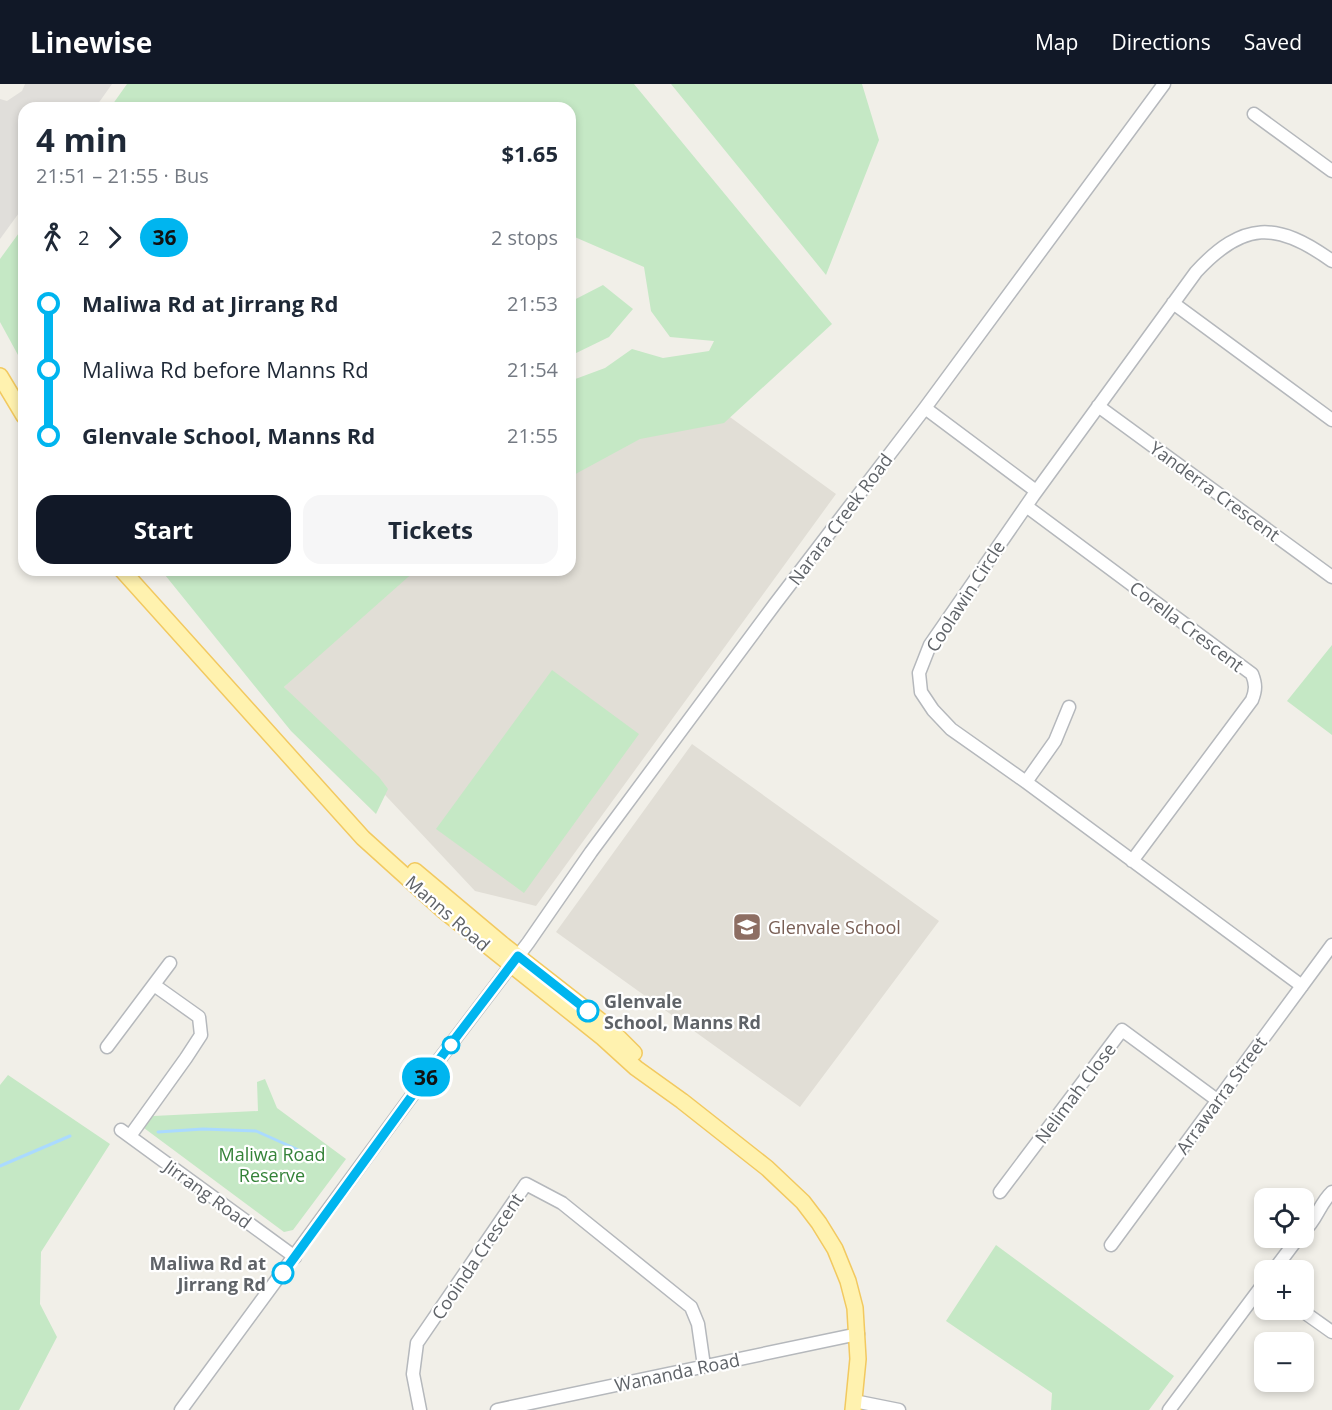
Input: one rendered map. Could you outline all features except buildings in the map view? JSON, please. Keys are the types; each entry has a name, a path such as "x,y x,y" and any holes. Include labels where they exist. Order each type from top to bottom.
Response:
{"main road":[{"path":"0,376 18,406"},
{"name":"Manns Road","path":"127,576 336,807 370,831 514,961 607,1026 681,1101 782,1181 812,1212 842,1265 854,1302 858,1334 858,1370 854,1406"}],"street":[{"name":"Narara Creek Road","path":"181,1410 419,1086 514,961 591,852 775,604 925,408 1164,84"},
{"path":"1254,114 1332,171"},
{"name":"Coolawin Circle","path":"1302,986 951,729 933,710 921,692 919,674 930,645 1036,491 1196,272 1211,256 1227,243 1244,235 1262,232 1295,238 1309,244 1332,261"},
{"path":"1173,303 1332,420"},
{"name":"Yanderra Crescent","path":"1098,406 1332,577"},
{"path":"925,408 1036,491"},
{"name":"Corella Crescent","path":"1026,506 1252,674 1255,682 1256,691 1252,700 1132,861"},
{"path":"1026,782 1055,741 1070,707"},
{"name":"Arrawarra Street","path":"1111,1245 1332,945"},
{"path":"107,1047 170,963"},
{"name":"Jirrang Road","path":"154,985 199,1017 201,1035 186,1058 126,1133 295,1257"},
{"name":"Nelimah Close","path":"1000,1192 1122,1030 1217,1100"},
{"name":"Cooinda Crescent","path":"420,1410 412,1374 417,1343 526,1184 562,1203 691,1307 698,1324 704,1366"},
{"path":"1314,1220 1320,1207 1332,1192"},
{"path":"1169,1410 1254,1296"},
{"path":"1314,1319 1332,1332"},
{"name":"Wananda Road","path":"497,1410 858,1334"},
{"path":"854,1406 899,1410"}],"shaded area":[{"path":"25,84 112,84 99,102 18,102 18,214 0,239 0,99 7,101 22,91"},
{"path":"639,351 836,494 536,906 475,891 284,687 402,576 576,576 576,411"},
{"name":"Glenvale School","path":"692,744 939,921 800,1107 556,932"}],"green space":[{"path":"127,84 634,84 832,324 724,423 640,439 576,474 576,379 605,368 632,349 663,358 709,351 714,341 670,337 651,311 644,267 576,238 576,102 114,102"},
{"path":"671,84 862,84 879,140 826,275"},
{"path":"18,234 18,355 0,322 0,259"},
{"path":"603,285 633,309 609,337 576,353 576,299"},
{"path":"166,576 409,576 284,687 379,777 388,789 376,814 291,731"},
{"path":"1332,645 1332,735 1287,701"},
{"path":"552,670 639,734 524,893 436,829"},
{"path":"8,1075 110,1144 41,1252 40,1304 57,1337 19,1410 0,1410 0,1085"},
{"name":"Maliwa Road Reserve","path":"265,1079 277,1108 346,1159 293,1230 284,1232 144,1128 153,1116 258,1111 257,1082"},
{"path":"996,1245 1174,1376 1149,1410 1051,1410 1052,1393 946,1321"}],"waterway":[{"path":"158,1132 203,1129 256,1131 321,1160"},
{"path":"0,1166 70,1136"}],"bus line":[{"name":"36","path":"283,1273 419,1086 518,956 588,1011"}],"place":[{"name":"Glenvale School","path":"747,927"},
{"name":"Glenvale School, Manns Rd","path":"588,1011"},
{"name":"Maliwa Rd at Jirrang Rd","path":"283,1273"}]}
